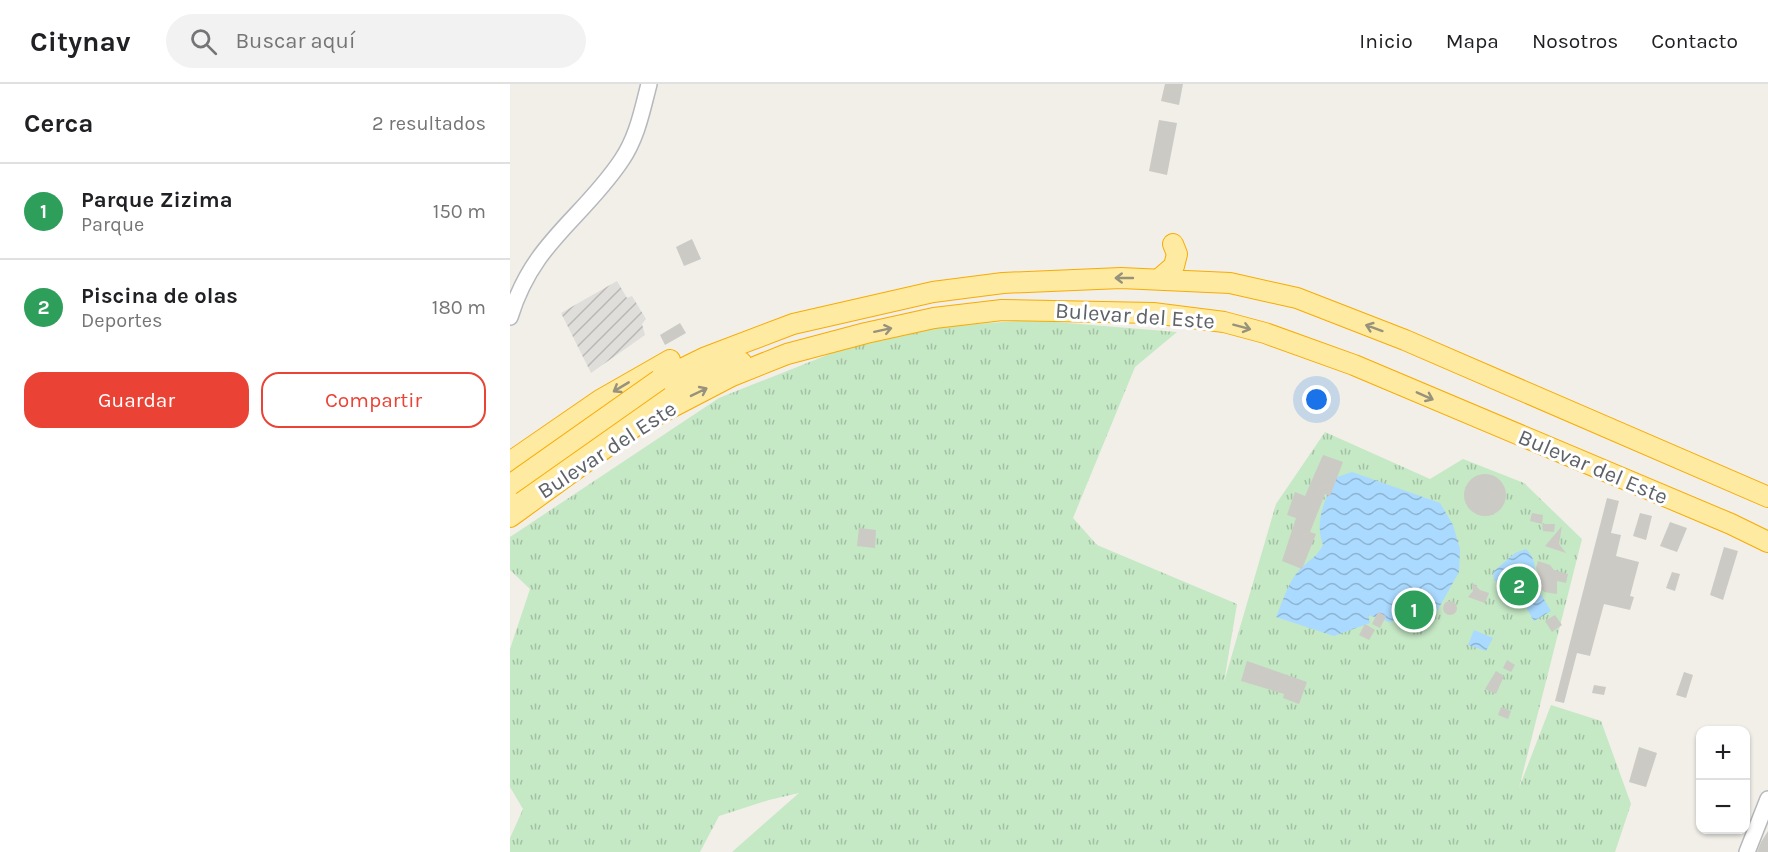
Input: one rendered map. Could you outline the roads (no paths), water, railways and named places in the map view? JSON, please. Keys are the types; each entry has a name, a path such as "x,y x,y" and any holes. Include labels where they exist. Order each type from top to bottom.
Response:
{"highway":[{"path":"1159,279 1173,266 1177,254 1173,244"},
{"name":"Bulevar del Este","path":"510,484 659,380 706,357 793,324 933,292 980,286 1099,279 1159,279 1230,283 1297,298 1406,340 1764,491"},
{"name":"Bulevar del Este","path":"510,517 634,427 732,376 787,354 934,318 1002,310 1153,313 1224,322 1265,333 1354,365 1768,540"},
{"path":"510,462 600,400 657,366 719,341 793,324"},
{"path":"510,499 611,425 682,383 736,362 787,354"},
{"path":"530,449 515,462 510,474 513,482 518,484 539,478"}],"street":[{"path":"510,317 517,293 545,246 621,161 633,140 649,84"},
{"path":"1747,852 1768,799"}],"water":[{"path":"1352,472 1440,503 1453,525 1460,549 1459,572 1436,613 1390,622 1368,615 1370,623 1334,636 1276,617 1296,574 1323,545 1320,518 1325,501 1337,477"},
{"path":"1526,549 1534,564 1533,581 1551,611 1534,621 1517,592 1511,591 1494,580 1493,572 1515,553"},
{"path":"1474,630 1493,638 1486,651 1468,645"}],"place":[{"name":"Piscina de olas","path":"1519,586"},
{"name":"Parque Zizima","path":"1414,610"}]}
